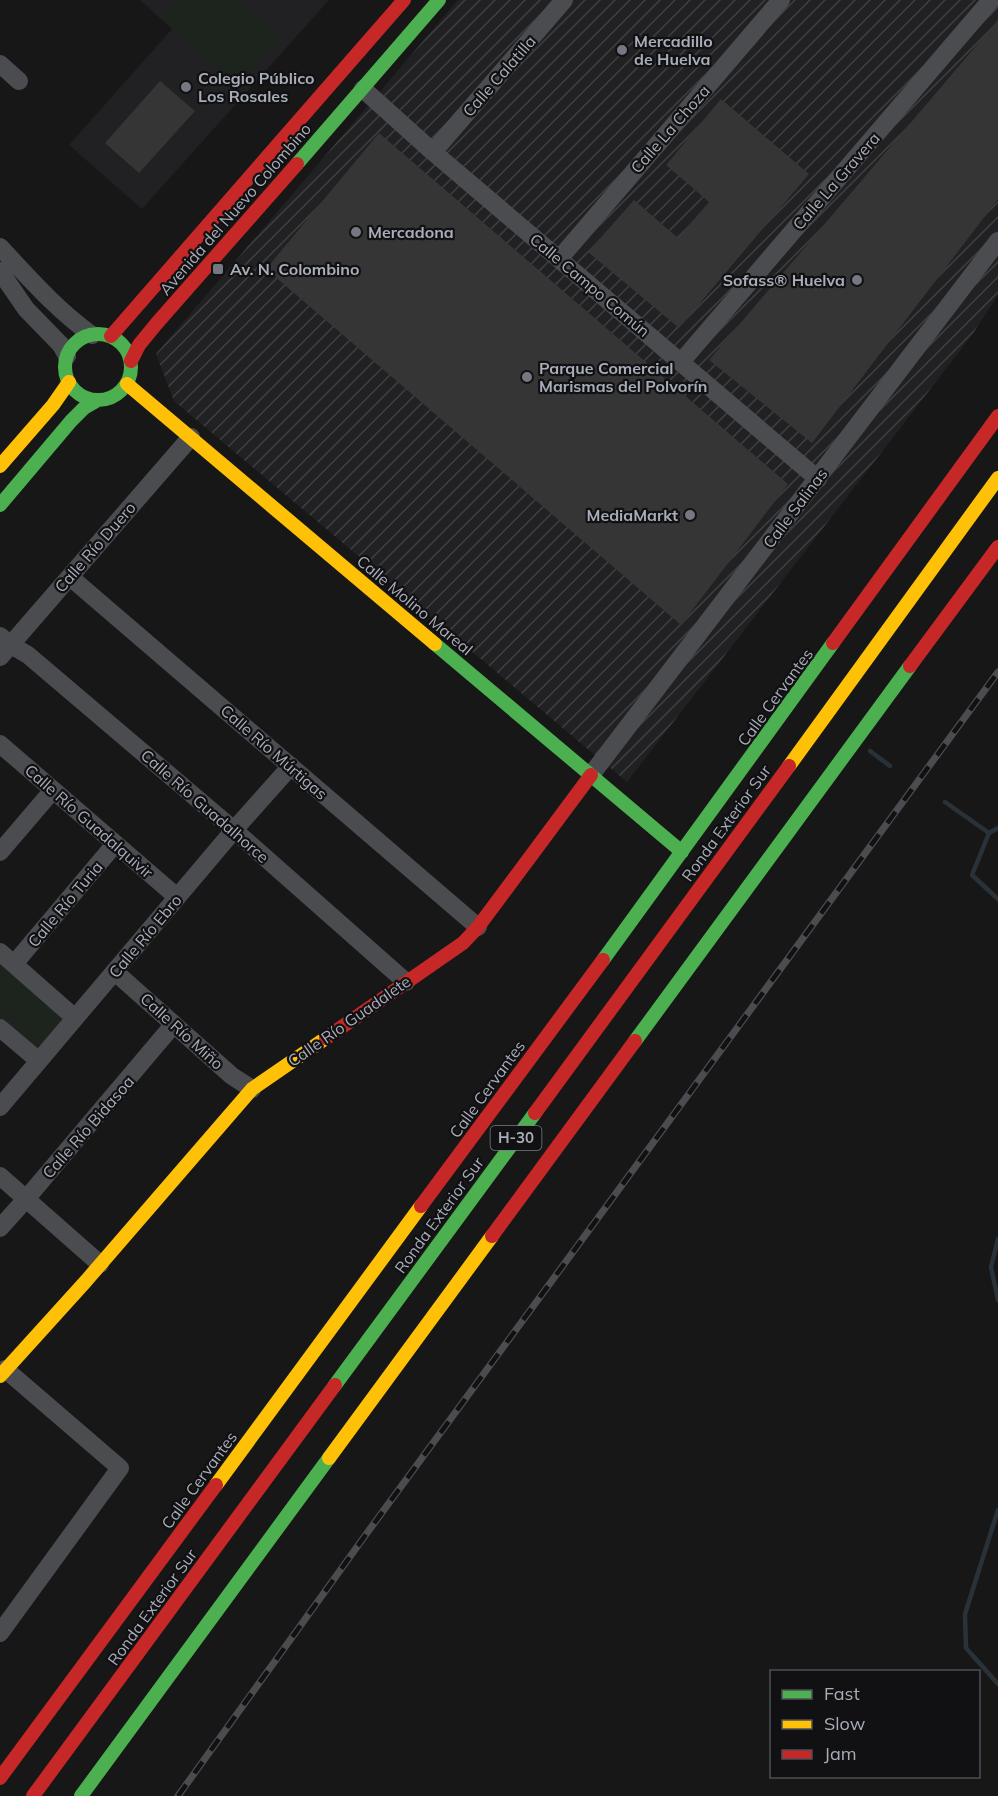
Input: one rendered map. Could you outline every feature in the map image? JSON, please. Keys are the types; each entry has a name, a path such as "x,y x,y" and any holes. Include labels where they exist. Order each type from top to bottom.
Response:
{"main road":[{"name":"Avenida del Nuevo Colombino","path":"111,336 404,0"},
{"name":"Avenida del Nuevo Colombino","path":"131,361 139,345 157,323 439,0"},
{"path":"0,505 70,421 84,408 98,400 115,396 127,384 131,361 127,350 111,336 101,334 81,339 73,346 65,364 69,382 81,395 98,400"},
{"path":"0,466 53,405 69,382"},
{"name":"Calle Molino Mareal","path":"127,384 682,852"},
{"name":"Calle Cervantes","path":"0,1778 682,852 998,416"},
{"name":"Ronda Exterior Sur","path":"33,1796 998,478"},
{"name":"H-30","path":"81,1796 998,547"},
{"name":"Calle Río Guadalete","path":"2,1370 86,1281 252,1089 463,943 478,927 591,775"}],"street":[{"name":"Calle Calatilla","path":"433,152 564,0"},
{"name":"Calle La Choza","path":"559,259 782,0"},
{"name":"Calle La Gravera","path":"681,362 991,0"},
{"path":"0,64 19,81"},
{"name":"Calle Campo Común","path":"363,89 433,152 818,479"},
{"name":"Calle Salinas","path":"591,775 998,241"},
{"path":"0,247 66,316 92,335"},
{"path":"0,271 26,309 61,345 67,356"},
{"name":"Calle Río Duero","path":"4,646 70,577 190,437"},
{"name":"Calle Río Múrtigas","path":"70,577 478,927"},
{"name":"Calle Río Guadalhorce","path":"4,646 28,655 234,830 406,982"},
{"name":"Calle Río Guadalquivir","path":"2,749 177,897"},
{"name":"Calle Río Ebro","path":"0,1107 234,830 291,766"},
{"path":"0,852 53,790"},
{"name":"Calle Río Turia","path":"7,958 115,844"},
{"path":"7,958 75,1018"},
{"name":"Calle Río Miño","path":"115,972 232,1076 252,1089"},
{"name":"Calle Río Bidasoa","path":"0,1228 174,1024"},
{"path":"0,1028 39,1061"},
{"path":"0,1176 100,1264"},
{"path":"0,1633 120,1468 2,1370"}],"shaded area":[{"name":"Colegio Público Los Rosales","path":"140,0 329,0 142,209 69,145 172,29"},
{"path":"178,0 238,0 280,36 238,85 162,19"},
{"path":"458,0 998,0 998,295 972,335 627,782 174,401 156,354"},
{"path":"0,962 68,1020 39,1053 0,1019"}],"building":[{"name":"Sofass® Huelva","path":"998,20 998,199 812,443 709,360"},
{"path":"160,81 195,111 139,173 105,143"},
{"path":"721,99 809,174 679,328 588,252 634,200 678,238 709,202 666,165"},
{"name":"Parque Comercial Marismas del Polvorín","path":"379,133 788,484 681,625 266,269"}],"waterway":[{"path":"870,751 890,766"},
{"path":"945,802 989,833"},
{"path":"998,828 989,833 972,875 998,899"},
{"path":"998,1239 991,1267 998,1300"},
{"path":"998,1510 965,1614 966,1648 998,1684"}],"railway":[{"path":"178,1796 367,1533 998,672"}],"traffic: fast":[{"path":"297,164 439,0"},
{"path":"98,334 111,337 121,344 128,354 131,367 128,380 121,390 111,397 98,400 85,397 75,390 68,380 65,367 68,354 75,344 85,337 98,334"},
{"path":"0,505 71,421 84,408 98,400"},
{"path":"603,960 833,643"},
{"path":"435,644 682,852"},
{"path":"635,1041 910,666"},
{"path":"335,1385 535,1113"},
{"path":"81,1796 329,1458"}],"traffic: slow":[{"path":"0,466 53,405 69,382"},
{"path":"127,384 435,644"},
{"path":"789,766 998,478"},
{"path":"0,1376 86,1281 252,1089 326,1038"},
{"path":"216,1485 421,1206"},
{"path":"329,1458 492,1236"}],"traffic: jam":[{"path":"111,336 404,0"},
{"path":"131,361 139,345 157,323 297,164"},
{"path":"833,643 998,416"},
{"path":"910,666 998,547"},
{"path":"535,1113 789,766"},
{"path":"326,1038 463,943 478,927 591,775"},
{"path":"421,1206 603,960"},
{"path":"492,1236 635,1041"},
{"path":"33,1796 335,1385"},
{"path":"0,1778 216,1485"}],"place":[{"name":"Mercadillo de Huelva","path":"622,50"},
{"name":"Colegio Público Los Rosales","path":"186,87"},
{"name":"Mercadona","path":"356,232"},
{"name":"Av. N. Colombino","path":"218,269"},
{"name":"Sofass® Huelva","path":"857,280"},
{"name":"Parque Comercial Marismas del Polvorín","path":"527,377"},
{"name":"MediaMarkt","path":"690,515"}]}
